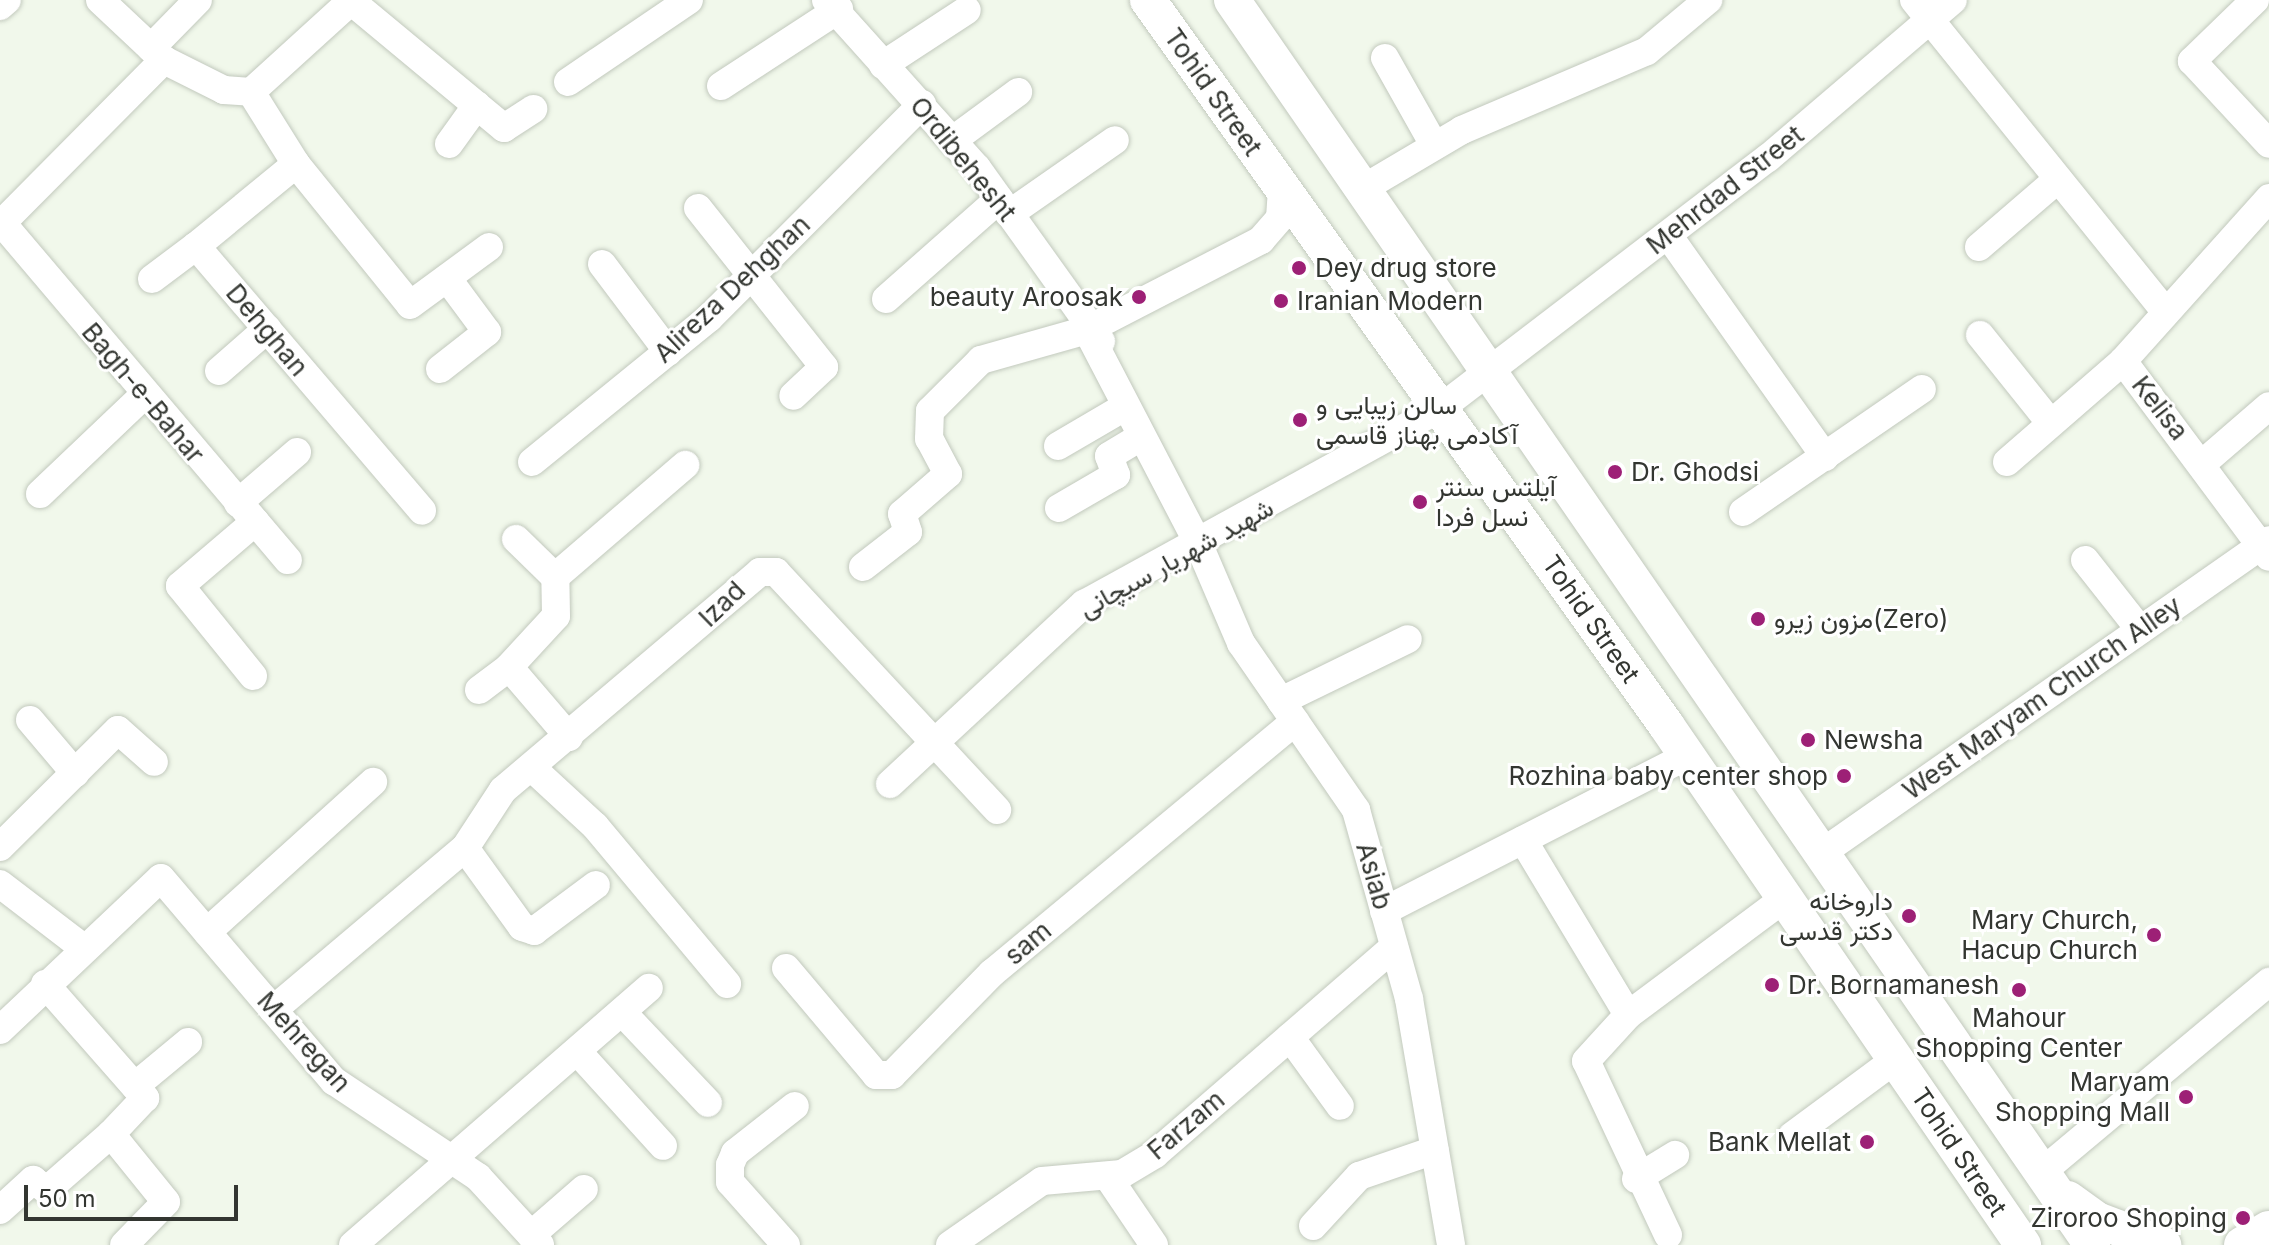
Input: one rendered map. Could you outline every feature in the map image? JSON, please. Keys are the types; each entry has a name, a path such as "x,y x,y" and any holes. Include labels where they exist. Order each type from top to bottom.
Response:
{"main road":[{"name":"Tohid Street","path":"1148,0 1282,191 1442,407 1687,756 2023,1245"},
{"path":"1232,0 2092,1245"},
{"path":"2050,1181 2097,1220 2163,1245"},
{"path":"2242,1245 2269,1229"}],"street":[{"path":"0,6 7,0"},
{"path":"100,0 157,54 224,90 251,92 351,1 504,128 533,109"},
{"path":"1,224 157,54 198,0"},
{"path":"568,82 689,0"},
{"path":"1364,188 1434,145 1647,51 1708,0"},
{"name":"Mehrdad Street","path":"1442,407 1668,235 1922,10 1953,0"},
{"path":"2255,0 2192,61 2269,144"},
{"path":"721,86 833,4"},
{"name":"Ordibehesht","path":"833,4 883,65 953,140 1004,206 1087,330 1139,438 1206,540"},
{"path":"883,65 967,10"},
{"path":"1922,10 2163,309"},
{"path":"1385,58 1434,145"},
{"path":"251,92 296,164 410,305 489,247"},
{"path":"953,140 1018,92"},
{"name":"Alireza Dehghan","path":"532,462 668,352 750,277 922,104"},
{"path":"449,144 477,105"},
{"path":"886,299 1004,206 1115,140"},
{"path":"152,279 296,164"},
{"path":"1979,247 2058,179"},
{"path":"863,567 908,532 902,514 948,474 929,439 932,408 981,360 1087,330 1261,240 1280,218 1282,191"},
{"name":"Kelisa","path":"2266,547 2123,361 2163,309 2269,198"},
{"path":"698,208 824,367 793,396"},
{"name":"Bagh-e-Bahar","path":"1,224 143,396 288,560"},
{"path":"1668,235 1825,457"},
{"name":"Dehghan","path":"196,246 422,511"},
{"path":"602,264 668,352"},
{"path":"440,369 487,332 447,278"},
{"path":"219,371 267,329"},
{"name":"Ordibehesht","path":"1087,330 1102,342 1206,540"},
{"path":"1980,335 2049,421"},
{"path":"2007,462 2049,421 2123,361"},
{"path":"1743,512 1922,389"},
{"path":"40,494 143,396"},
{"path":"2203,463 2269,406"},
{"name":"شهید شهریار سیچانی","path":"890,784 1084,604 1206,540 1442,407"},
{"path":"1058,446 1123,408"},
{"path":"1059,508 1116,475 1109,456 1139,438"},
{"path":"253,676 180,586 297,452"},
{"path":"555,577 685,465"},
{"path":"479,690 509,667 556,616 555,577 516,539"},
{"name":"Asiab","path":"1206,540 1241,643 1356,810 1394,947 1451,1245"},
{"name":"West Maryam Church Alley","path":"1823,852 2140,630 2266,547"},
{"path":"2085,560 2140,630"},
{"name":"Izad","path":"273,1010 465,848 503,790 569,737 750,577 768,572 935,743"},
{"name":"sam","path":"786,968 876,1075 892,1075 992,973 1288,711 1408,639"},
{"path":"509,667 569,737"},
{"path":"30,720 75,773"},
{"path":"0,847 118,730 154,762"},
{"path":"935,743 997,810"},
{"path":"1384,911 1687,756"},
{"path":"531,767 595,826 727,984"},
{"path":"207,932 373,782"},
{"path":"1523,840 1628,1015"},
{"path":"465,848 522,927 534,931 596,885"},
{"name":"Mehregan","path":"82,947 161,878 334,1081 478,1177 535,1240"},
{"path":"0,884 82,947 0,1030"},
{"path":"1668,1235 1636,1179 1586,1067 1589,1055 1628,1015 1785,898"},
{"name":"Farzam","path":"950,1245 1042,1181 1108,1177 1155,1154 1394,947"},
{"path":"2050,1181 2269,982"},
{"path":"0,1210 33,1180 47,1190 145,1103 135,1086 45,984"},
{"path":"353,1245 649,988"},
{"path":"622,1012 708,1103"},
{"path":"1290,1037 1340,1106"},
{"path":"135,1086 188,1042"},
{"path":"577,1051 663,1146"},
{"path":"1792,1136 1896,1059"},
{"path":"786,1245 730,1182 730,1165 735,1153 795,1106"},
{"path":"111,1134 166,1202 124,1245"},
{"path":"1313,1226 1359,1176 1435,1150"},
{"path":"1636,1179 1675,1155"},
{"path":"1108,1177 1154,1245"},
{"path":"535,1240 584,1189"}],"place":[{"name":"Dey drug store","path":"1299,268"},
{"name":"beauty Aroosak","path":"1139,297"},
{"name":"Iranian Modern","path":"1281,301"},
{"name":"سالن زیبایی و آکادمی بهناز قاسمی","path":"1300,420"},
{"name":"Dr. Ghodsi","path":"1615,472"},
{"name":"آیلتس سنتر نسل فردا","path":"1420,502"},
{"name":"مزون زیرو(Zero)","path":"1758,619"},
{"name":"Newsha","path":"1808,740"},
{"name":"Rozhina baby center shop","path":"1844,776"},
{"name":"داروخانه دکتر قدسی","path":"1909,916"},
{"name":"Mary Church, Hacup Church","path":"2154,935"},
{"name":"Dr. Bornamanesh","path":"1772,985"},
{"name":"Mahour Shopping Center","path":"2019,990"},
{"name":"Maryam Shopping Mall","path":"2186,1097"},
{"name":"Bank Mellat","path":"1867,1142"},
{"name":"Ziroroo Shoping","path":"2243,1218"}]}
